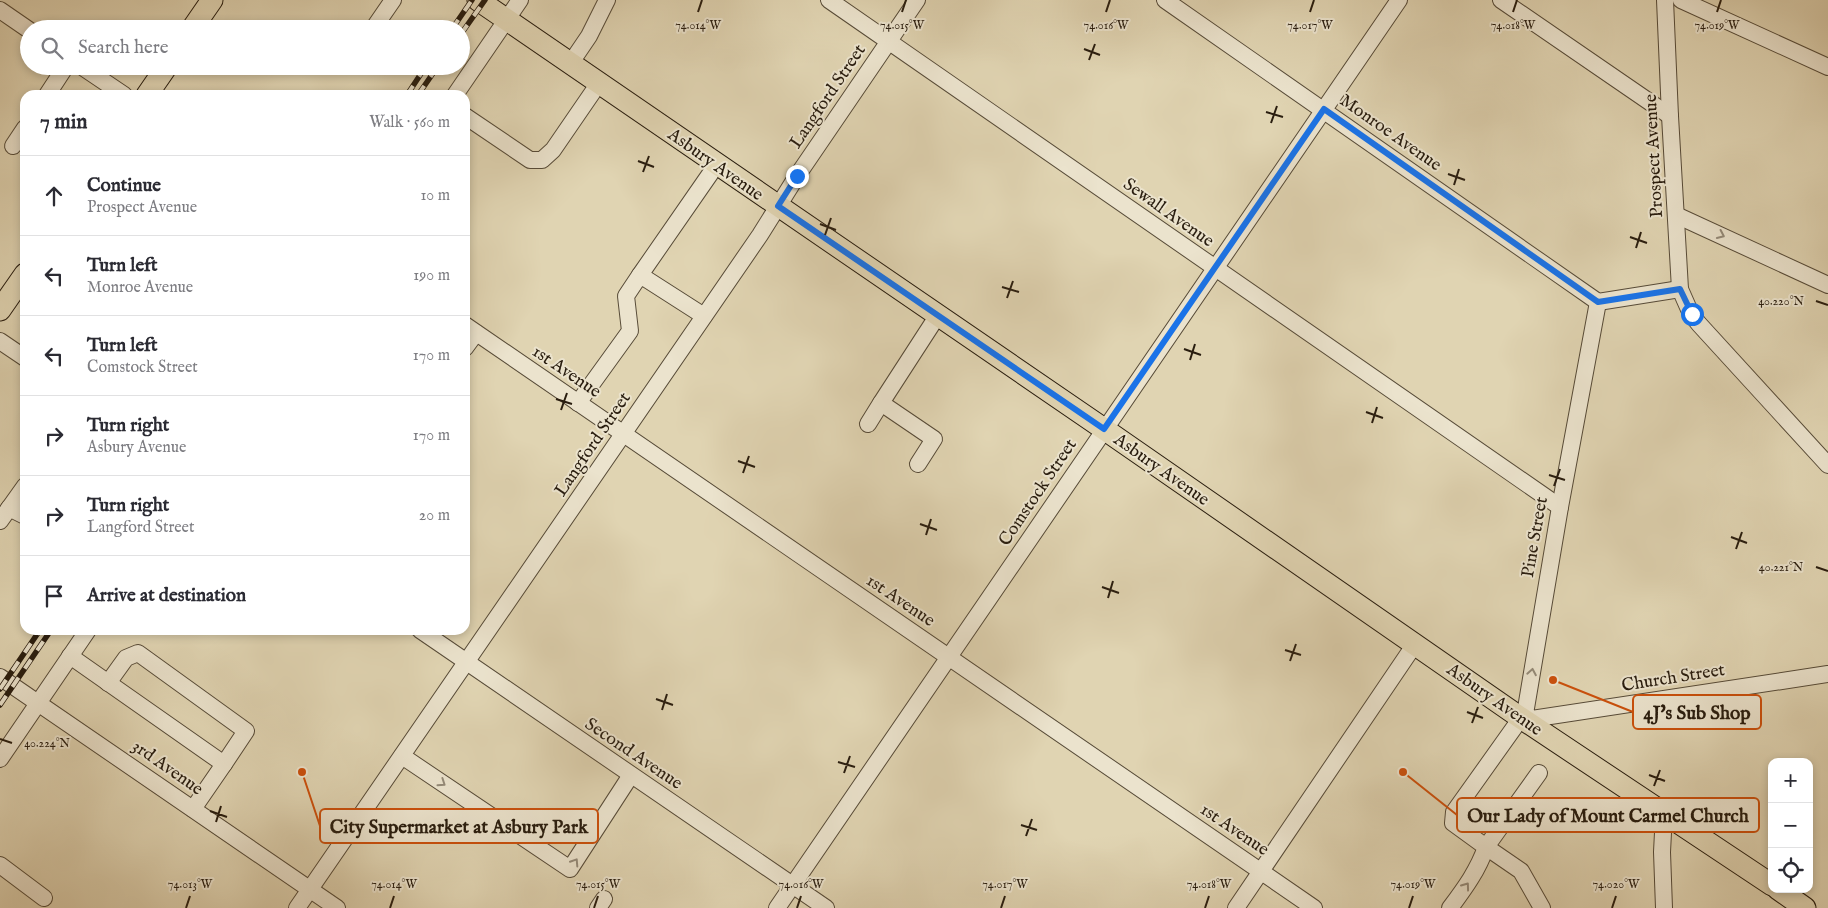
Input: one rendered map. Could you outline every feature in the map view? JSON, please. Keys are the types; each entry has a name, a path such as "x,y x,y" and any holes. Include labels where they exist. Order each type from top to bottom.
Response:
{"main road":[{"path":"198,20 212,0"},
{"name":"Asbury Avenue","path":"478,0 1104,429 1522,719 1768,882"},
{"path":"150,90 160,75"},
{"path":"0,310 20,281"},
{"path":"1784,893 1806,908"}],"street":[{"path":"379,20 393,0"},
{"path":"470,73 520,0"},
{"path":"570,64 589,36 607,0"},
{"name":"Sewall Avenue","path":"829,0 1560,507"},
{"name":"Langford Street","path":"297,908 704,316 917,0"},
{"name":"Monroe Avenue","path":"1165,0 1324,109 1598,302"},
{"name":"Comstock Street","path":"777,908 1399,0"},
{"path":"1501,0 1670,116"},
{"name":"Prospect Avenue","path":"1664,0 1680,289 1699,324 1828,466"},
{"path":"1681,0 1828,67"},
{"path":"0,10 20,24"},
{"path":"50,90 60,75"},
{"path":"94,75 117,90"},
{"path":"458,90 469,75"},
{"path":"470,119 530,160 542,160 553,150 599,84"},
{"path":"13,146 20,136"},
{"path":"578,403 630,331 626,296 717,164"},
{"path":"1676,215 1828,285"},
{"path":"640,275 704,316"},
{"path":"1598,302 1680,289"},
{"name":"Pine Street","path":"1522,719 1598,302"},
{"path":"868,424 938,315"},
{"name":"1st Avenue","path":"470,329 1314,908"},
{"path":"0,341 20,355"},
{"path":"881,404 934,439 918,464"},
{"path":"5,515 20,493"},
{"path":"5,515 20,516"},
{"path":"0,759 85,635"},
{"name":"Second Avenue","path":"427,635 826,908"},
{"path":"1236,908 1415,644"},
{"path":"108,683 126,658 138,653 246,731 194,809"},
{"path":"70,656 224,764"},
{"name":"Church Street","path":"1522,719 1828,674"},
{"name":"3rd Avenue","path":"0,677 337,908"},
{"path":"1522,719 1454,812 1453,823 1521,871 1542,908"},
{"path":"402,756 570,869 631,775"},
{"path":"1450,908 1470,881 1486,847 1539,773"},
{"path":"1664,812 1662,852 1664,908"},
{"path":"0,866 44,898"}],"railway":[{"path":"458,20 472,0"},
{"path":"470,21 485,0"},
{"path":"410,90 420,75"},
{"path":"421,90 432,75"},
{"path":"0,689 37,635"},
{"path":"0,705 48,635"}],"place":[{"name":"4J's Sub Shop","path":"1553,680"},
{"name":"City Supermarket at Asbury Park","path":"302,772"},
{"name":"Our Lady of Mount Carmel Church","path":"1403,772"}],"route":[{"path":"797,176 778,206 1104,429 1324,109 1598,302 1680,289 1692,314"}]}
